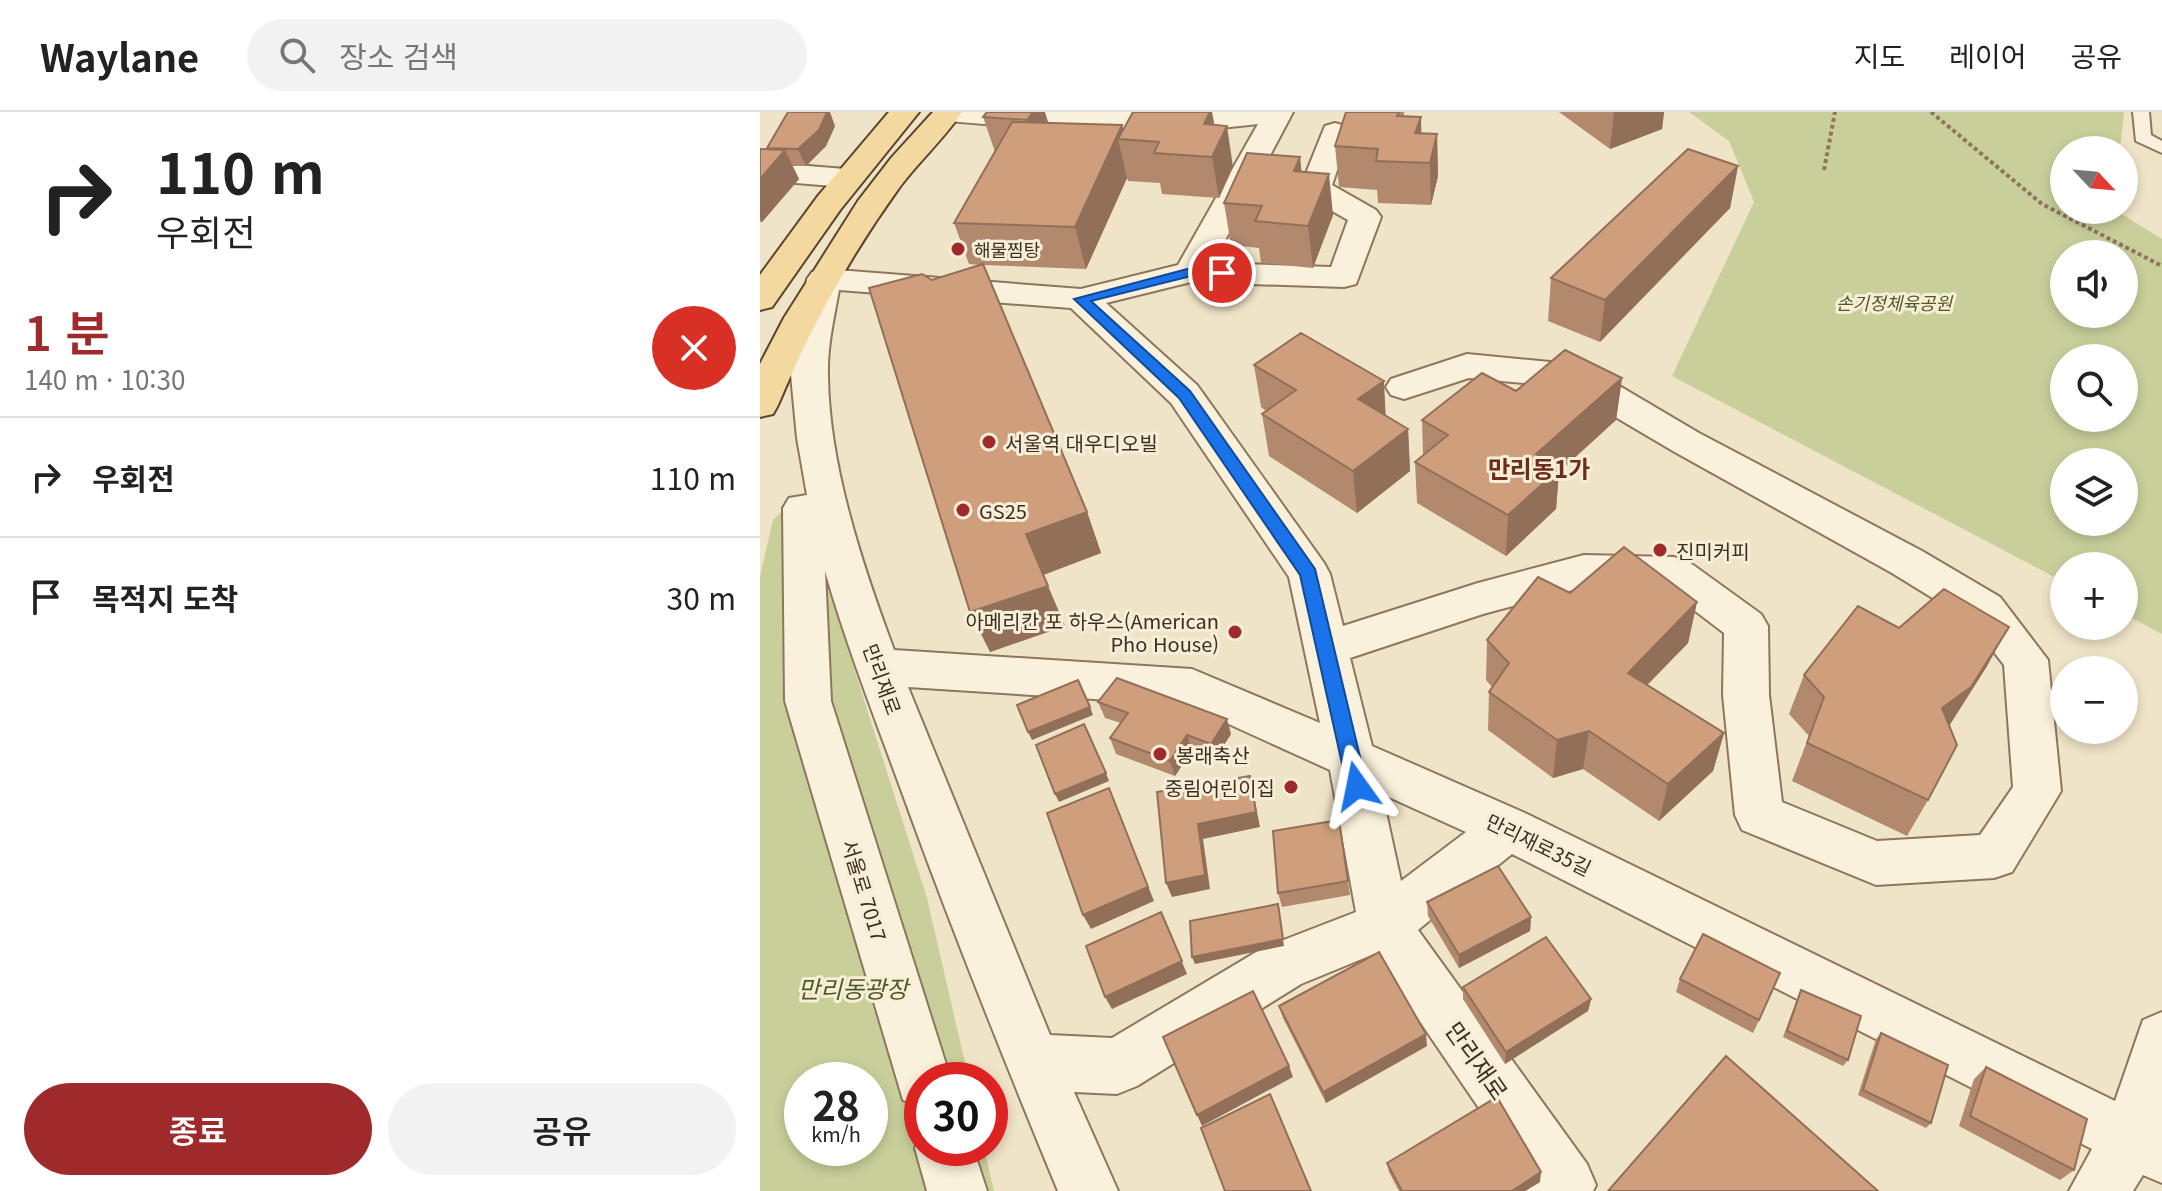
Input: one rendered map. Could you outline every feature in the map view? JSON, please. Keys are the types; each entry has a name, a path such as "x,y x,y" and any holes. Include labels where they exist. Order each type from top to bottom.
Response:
{"main road":[{"path":"760,300 845,178 905,112"},
{"name":"만리재로","path":"760,405 775,369 824,279 889,180 948,112"}],"street":[{"path":"948,112 1058,122 1143,124 1219,122 1279,113 1191,272"},
{"path":"824,279 1081,299 1191,272 1344,277 1365,217 1315,188 1335,132"},
{"path":"760,171 845,178"},
{"name":"만리재로","path":"824,279 809,383 814,428 844,564 878,667 1031,1062 1088,1191"},
{"path":"1081,299 1184,394 1309,574 1351,758 1384,925"},
{"path":"1326,649 1478,599 1584,571 1674,573 1746,626 1746,695 1759,815 1876,863 1994,856 2037,791 2026,660 1985,609 1907,562 1686,442 1603,393 1550,374 1467,366 1404,387"},
{"name":"서울로 7017","path":"803,508 808,701 918,1062"},
{"name":"만리재로35길","path":"878,667 1192,687 1508,828 2147,1147"},
{"path":"1031,1062 1117,1066 1282,966 1384,925 1508,828"},
{"name":"만리재로","path":"1384,925 1566,1185 1556,1191"},
{"path":"2099,1191 2147,1147 2162,1039"},
{"path":"949,1166 957,1191"}],"lane":[{"path":"2141,112 2142,137 2162,148"}],"path":[{"path":"1824,170 1835,112"},
{"path":"1931,112 2042,204 2162,266"}],"green space":[{"name":"손기정체육공원","path":"1689,112 2124,112 2121,136 2050,136 2050,224 2138,224 2162,239 2162,634 2138,621 2138,552 2050,552 2050,575 1672,376 1754,202 1729,141"},
{"name":"만리동광장","path":"785,508 830,554 846,643 927,898 965,1062 904,1062 904,1166 988,1166 994,1191 760,1191 760,576 773,520"}],"building":[{"path":"788,112 827,112 819,130 798,149 767,148"},
{"path":"987,112 1033,112 1027,120 983,117"},
{"path":"1133,112 1210,112 1204,124 1227,126 1212,157 1154,153 1159,142 1118,139"},
{"path":"1346,112 1399,112 1397,116 1421,117 1415,133 1437,134 1430,163 1376,161 1378,149 1335,146"},
{"path":"1012,122 1122,125 1075,227 954,223"},
{"path":"760,149 785,150 760,179"},
{"path":"1688,149 1738,166 1605,300 1551,278"},
{"path":"1247,153 1300,157 1294,171 1329,174 1308,226 1255,221 1262,206 1224,203"},
{"name":"서울역 대우디오빌","path":"983,264 1087,512 1026,534 1048,586 970,612 869,288 922,274 932,280"},
{"path":"1301,333 1384,381 1358,399 1408,429 1353,471 1262,414 1296,390 1254,365"},
{"path":"1565,350 1622,378 1536,454 1560,468 1508,515 1415,462 1448,435 1422,420 1482,373 1516,391"},
{"path":"1624,547 1697,602 1628,673 1724,733 1668,784 1589,731 1557,740 1489,692 1509,663 1487,640 1538,577 1570,593"},
{"path":"1944,589 2009,627 1971,687 1942,708 1957,745 1928,800 1807,743 1824,697 1804,675 1858,606 1899,628"},
{"path":"1117,678 1227,719 1211,744 1187,735 1170,761 1110,738 1128,713 1098,702"},
{"path":"1078,680 1090,707 1028,732 1017,705"},
{"path":"1084,724 1106,773 1055,794 1036,745"},
{"path":"1250,776 1256,812 1198,824 1205,875 1166,883 1157,792"},
{"path":"1109,788 1148,887 1083,915 1047,813"},
{"path":"1339,820 1348,881 1278,893 1273,831"},
{"path":"1498,866 1531,917 1459,955 1427,902"},
{"path":"1278,904 1283,939 1192,957 1190,921"},
{"path":"1161,912 1182,961 1105,997 1086,946"},
{"path":"1703,934 1780,973 1759,1020 1680,979"},
{"path":"1546,937 1591,999 1506,1052 1463,987"},
{"path":"1379,952 1426,1034 1323,1092 1279,1006"},
{"path":"1801,990 1861,1016 1848,1060 1787,1031"},
{"path":"1253,991 1289,1066 1197,1115 1163,1037"},
{"path":"1881,1033 1948,1065 1931,1123 1863,1090"},
{"path":"1726,1056 1878,1191 1608,1191"},
{"path":"1986,1067 2087,1119 2074,1170 1970,1116"},
{"path":"1270,1094 1311,1191 1225,1191 1201,1128"},
{"path":"1497,1097 1541,1172 1512,1191 1402,1191 1387,1163"}],"place":[{"name":"해물찜탕","path":"958,249"},
{"name":"서울역 대우디오빌","path":"989,442"},
{"name":"GS25","path":"963,510"},
{"name":"진미커피","path":"1660,550"},
{"name":"아메리칸 포 하우스(American Pho House)","path":"1235,632"},
{"name":"봉래축산","path":"1160,754"},
{"name":"중림어린이집","path":"1291,787"}],"district":[{"name":"만리동1가","path":"1539,467"}],"route":[{"path":"1222,273 1191,272 1081,299 1184,394 1309,574 1357,786"}]}
